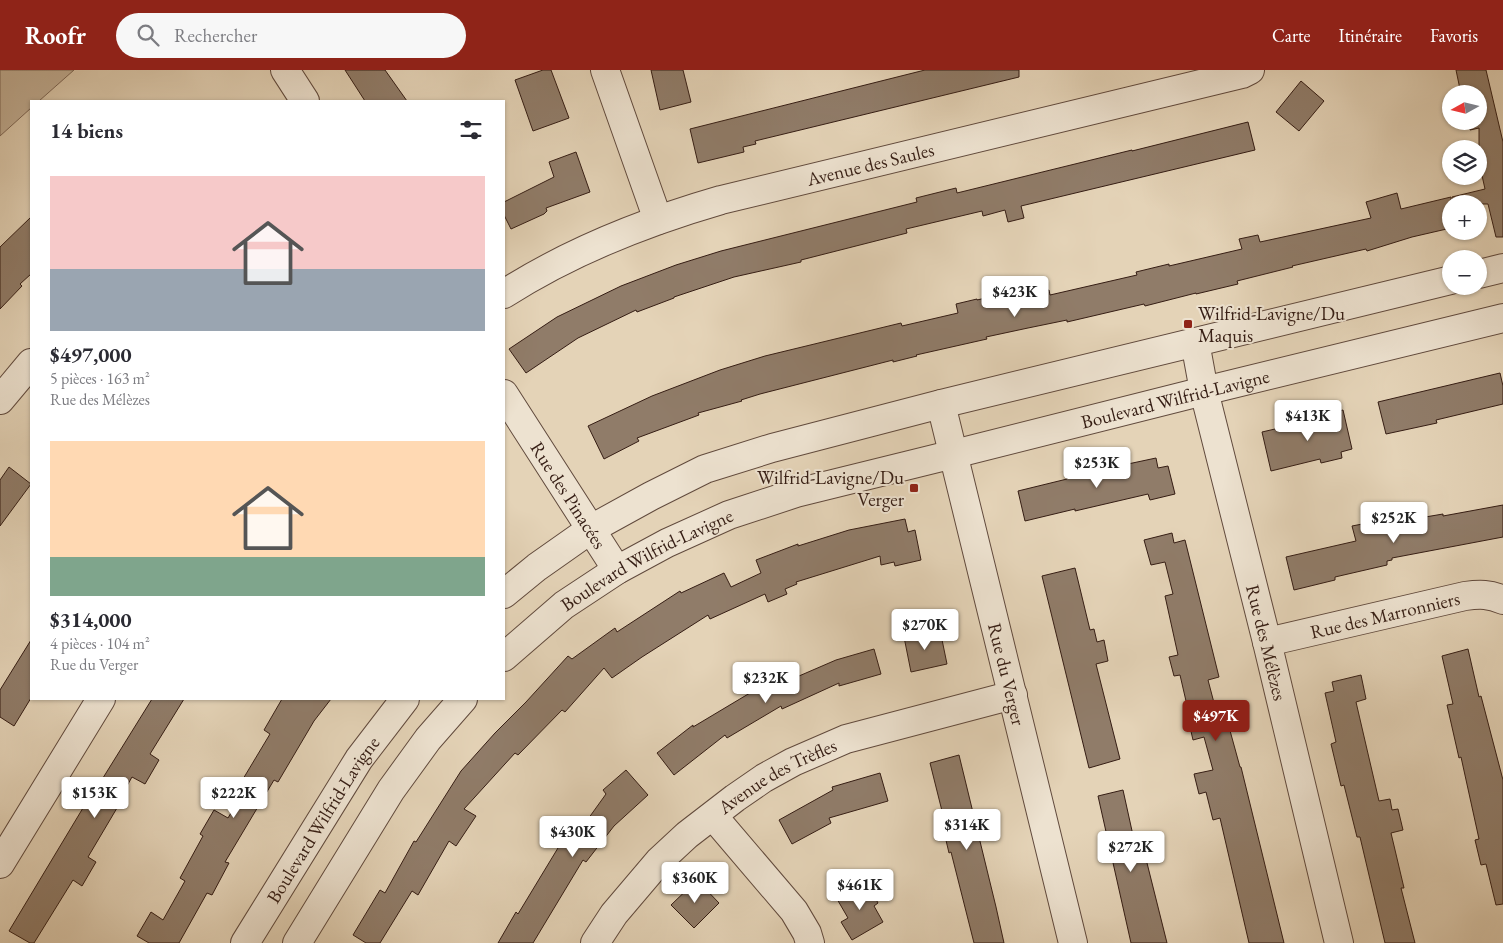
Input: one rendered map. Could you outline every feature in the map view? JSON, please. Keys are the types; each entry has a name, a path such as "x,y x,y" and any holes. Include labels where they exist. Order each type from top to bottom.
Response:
{"street":[{"path":"285,70 304,100"},
{"path":"605,70 658,220"},
{"name":"Avenue des Saules","path":"505,293 572,255 681,211 1242,74 1250,70"},
{"path":"1487,272 1503,268"},
{"path":"505,593 537,567 591,529 705,469 772,448 941,404 1442,282"},
{"name":"Boulevard Wilfrid-Lavigne","path":"505,656 564,605 617,570 666,543 738,512 796,493 1503,318"},
{"name":"Rue des Mélèzes","path":"1195,342 1204,391 1267,642 1339,943"},
{"path":"0,400 30,364"},
{"name":"Rue des Pinacées","path":"505,396 617,570"},
{"name":"Rue du Verger","path":"941,404 1072,943"},
{"name":"Rue des Marronniers","path":"1267,642 1465,596 1492,595 1503,600"},
{"name":"Avenue des Trèfles","path":"595,943 614,914 659,861 687,835 764,778 816,751 846,739 1013,696"},
{"path":"0,864 100,700"},
{"name":"Boulevard Wilfrid-Lavigne","path":"245,943 359,759 404,700"},
{"path":"298,943 391,790 428,739 462,700"},
{"path":"713,816 794,912 807,933 810,943"}],"shaded area":[{"path":"0,70 74,70 40,100 30,100 30,109 0,136"}],"building":[{"path":"345,70 385,70 406,100 364,100"},
{"path":"543,70 551,70 569,118 533,131 515,80"},
{"path":"651,70 683,70 691,102 660,110"},
{"path":"925,70 1019,70 1019,77 755,141 756,144 743,147 744,152 698,163 690,129"},
{"path":"1456,70 1486,70 1503,142 1503,237 1496,237 1487,204 1487,195 1460,195 1485,189 1484,185 1487,185 1487,140 1479,140 1479,130 1488,130 1488,85 1459,85"},
{"path":"1301,81 1324,101 1299,131 1276,112"},
{"path":"1248,122 1255,150 1021,206 1024,218 1008,222 1005,210 983,216 982,211 906,229 907,233 801,260 801,262 734,277 674,297 637,312 636,310 578,338 526,373 509,349 557,317 621,286 676,265 721,251 917,202 916,198 956,188 957,193"},
{"path":"576,152 590,192 546,208 547,211 544,214 511,229 505,217 505,202 554,177 549,162"},
{"path":"1397,193 1401,209 1442,199 1442,230 1367,251 1366,249 1292,266 1237,281 1238,284 1145,306 1144,304 1067,322 1067,320 986,337 987,339 893,362 893,360 760,394 698,413 699,415 637,438 639,441 604,459 588,426 652,396 720,370 765,356 901,323 902,326 958,313 956,304 977,299 990,297 992,305 1049,290 1050,295 1137,275 1136,272 1242,249 1239,239 1258,235 1260,242 1371,218 1366,202"},
{"path":"30,218 30,275 20,284 22,286 0,309 0,247"},
{"path":"1500,373 1503,386 1503,404 1436,420 1437,423 1386,434 1378,402"},
{"path":"1343,410 1352,449 1341,452 1342,458 1321,463 1320,459 1271,471 1262,432 1314,420 1314,417"},
{"path":"1156,458 1158,468 1168,466 1175,494 1150,500 1148,494 1025,521 1018,491 1067,479 1067,477"},
{"path":"9,467 30,483 30,485 0,526 0,480"},
{"path":"1503,505 1503,537 1392,558 1392,560 1387,561 1387,565 1335,577 1335,580 1294,590 1286,557 1356,541 1352,526 1383,520 1384,524 1443,514 1443,516"},
{"path":"905,519 908,532 915,530 921,560 895,566 894,562 881,565 880,556 796,582 797,584 785,589 787,594 768,602 765,594 710,619 708,615 612,678 604,668 565,712 562,710 518,755 515,753 464,809 476,816 456,846 449,841 418,895 412,891 380,943 366,943 353,935 380,890 385,893 414,841 416,842 461,771 568,656 572,659 615,628 617,632 680,591 681,593 724,573 731,587 761,573 756,560 798,544 798,546 849,530"},
{"path":"1172,533 1174,543 1185,540 1219,677 1208,680 1218,718 1226,716 1241,767 1284,943 1249,943 1220,818 1213,820 1206,792 1199,794 1194,774 1213,770 1204,737 1193,740 1180,675 1174,676 1169,657 1178,655 1165,596 1173,594 1165,562 1151,565 1144,540"},
{"path":"1075,568 1090,630 1094,629 1097,642 1104,640 1108,661 1096,664 1120,759 1089,768 1042,576"},
{"path":"940,630 947,664 911,672 904,637"},
{"path":"30,642 30,700 14,726 0,717 0,690"},
{"path":"874,649 881,674 839,686 839,683 782,709 781,706 727,738 725,735 674,775 657,753 693,725 693,727 770,681 767,675 793,663 799,676 836,660"},
{"path":"1468,649 1479,697 1481,696 1503,780 1503,904 1496,905 1486,864 1481,865 1475,840 1479,839 1461,757 1459,758 1447,705 1453,704 1442,656"},
{"path":"1361,675 1366,699 1356,702 1379,801 1390,799 1392,810 1398,809 1403,830 1391,833 1404,888 1401,888 1415,943 1385,943 1360,837 1357,837 1344,785 1341,786 1331,744 1336,742 1325,693 1334,691 1332,682"},
{"path":"151,700 183,700 150,754 159,760 145,784 132,777 115,807 117,808 88,857 96,862 82,886 73,880 34,943 30,943 9,931"},
{"path":"281,700 330,700 314,721 278,782 274,780 225,862 229,863 212,895 207,893 179,943 149,943 137,936 151,912 163,920 185,881 180,878 203,836 200,834 214,810 228,818 249,782 243,779 270,734 264,730"},
{"path":"959,755 1004,943 974,943 951,852 949,853 940,815 943,815 930,763"},
{"path":"626,770 648,795 614,826 586,862 583,860 533,943 498,943 561,843 556,839 572,818 583,826 606,794 603,790"},
{"path":"880,773 888,801 829,818 831,823 792,844 779,820 833,790 832,787"},
{"path":"1123,790 1136,849 1143,847 1167,943 1131,943 1098,796"},
{"path":"697,880 719,903 694,928 671,905"},
{"path":"867,883 878,903 874,906 883,922 852,940 841,922 848,918 837,899"}],"place":[{"name":"Wilfrid-Lavigne/Du Maquis","path":"1188,324"},
{"name":"Wilfrid-Lavigne/Du Verger","path":"914,488"}]}
